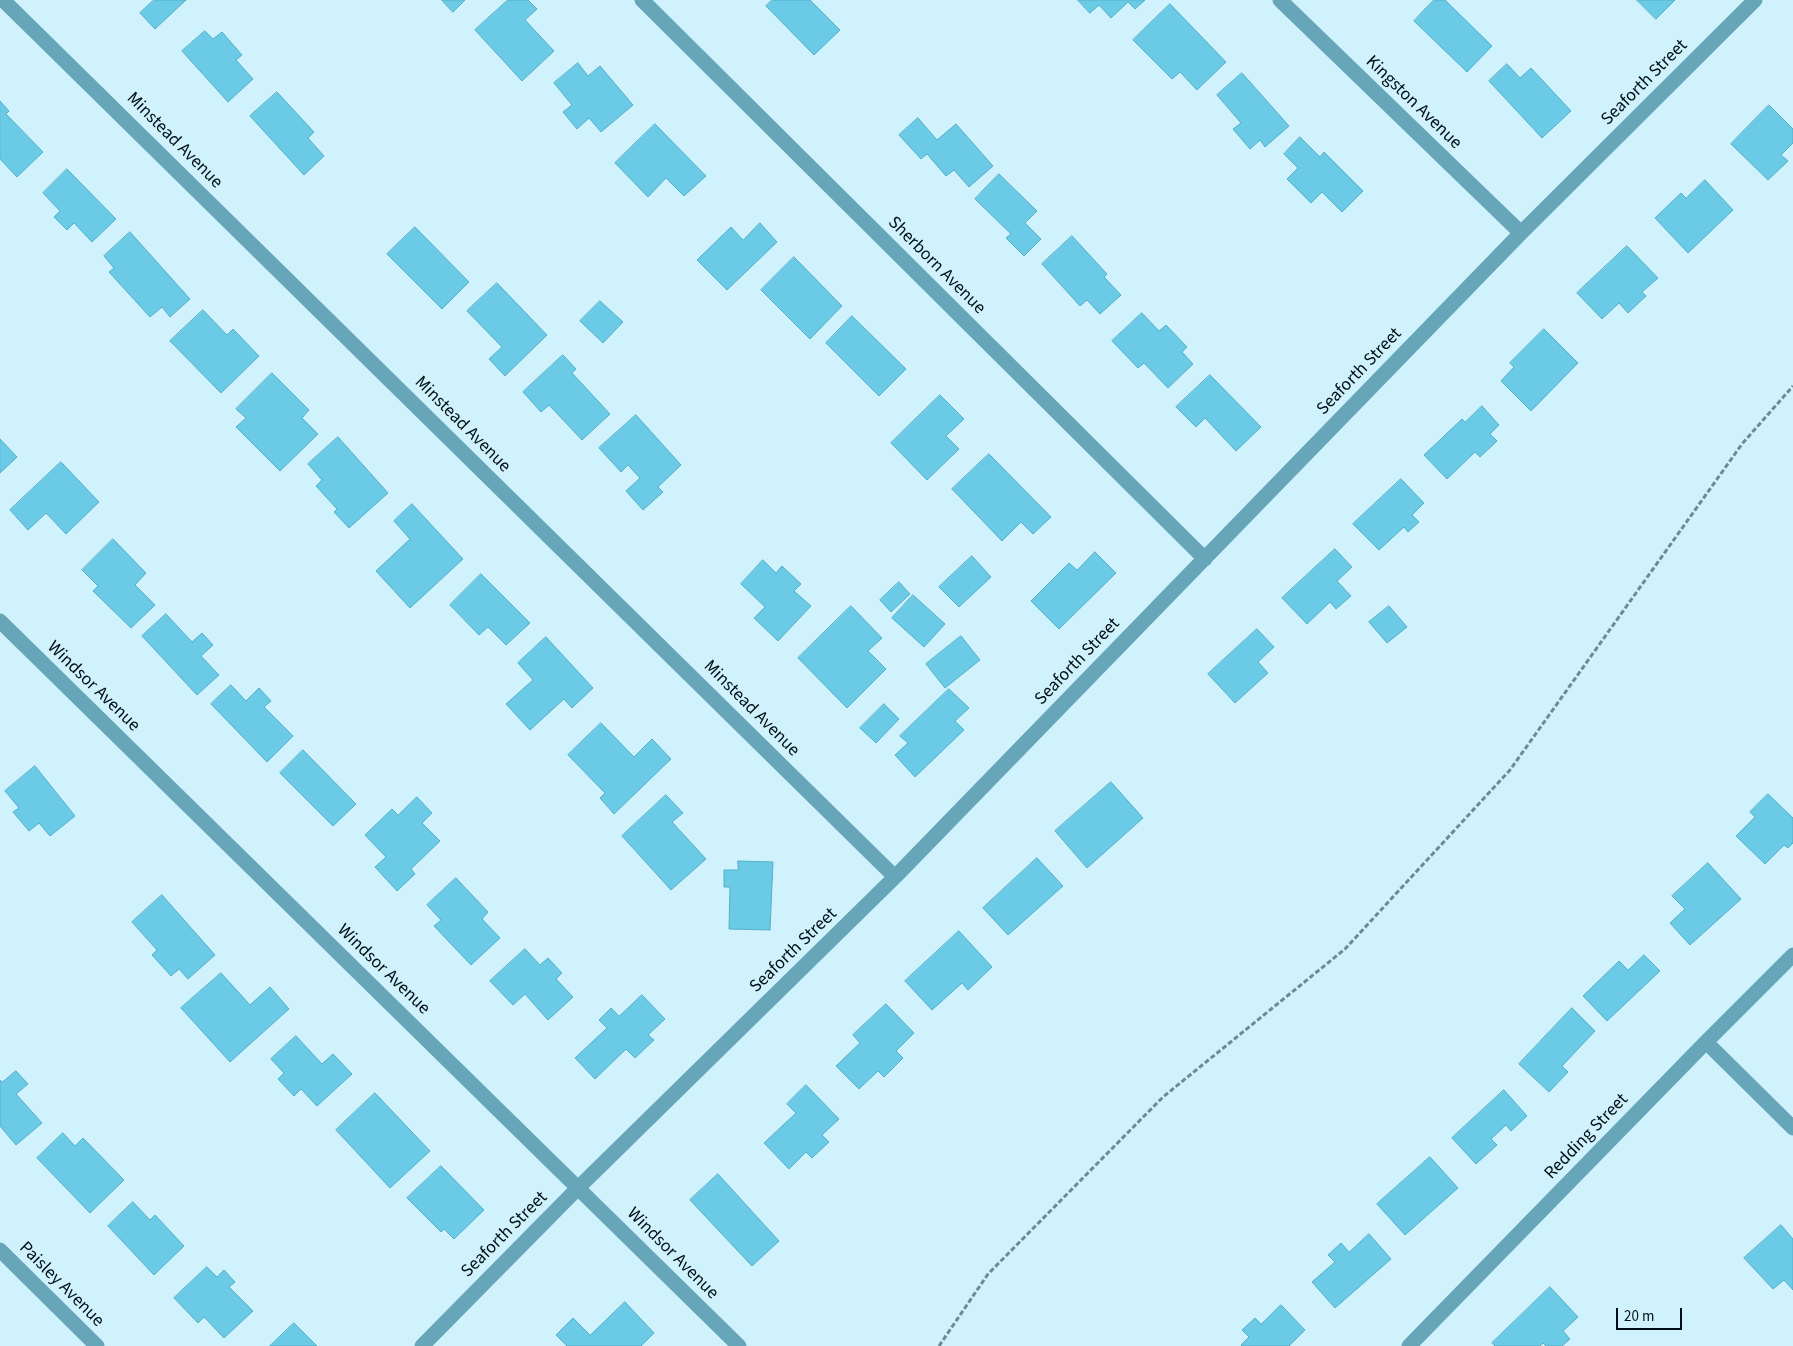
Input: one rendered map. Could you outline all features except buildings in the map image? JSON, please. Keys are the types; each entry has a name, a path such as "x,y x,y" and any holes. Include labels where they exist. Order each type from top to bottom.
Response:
{"street":[{"name":"Minstead Avenue","path":"3,0 895,877"},
{"name":"Sherborn Avenue","path":"642,0 1205,559"},
{"name":"Kingston Avenue","path":"1280,0 1521,233"},
{"name":"Seaforth Street","path":"422,1346 578,1188 895,877 1521,233 1755,0"},
{"name":"Windsor Avenue","path":"0,621 739,1346"},
{"name":"Redding Street","path":"1409,1346 1793,955"},
{"path":"1706,1042 1793,1128"},
{"name":"Paisley Avenue","path":"0,1250 96,1346"}],"path":[{"path":"940,1346 988,1274 1135,1125 1163,1097 1345,949 1510,770 1742,444 1793,386"}]}
